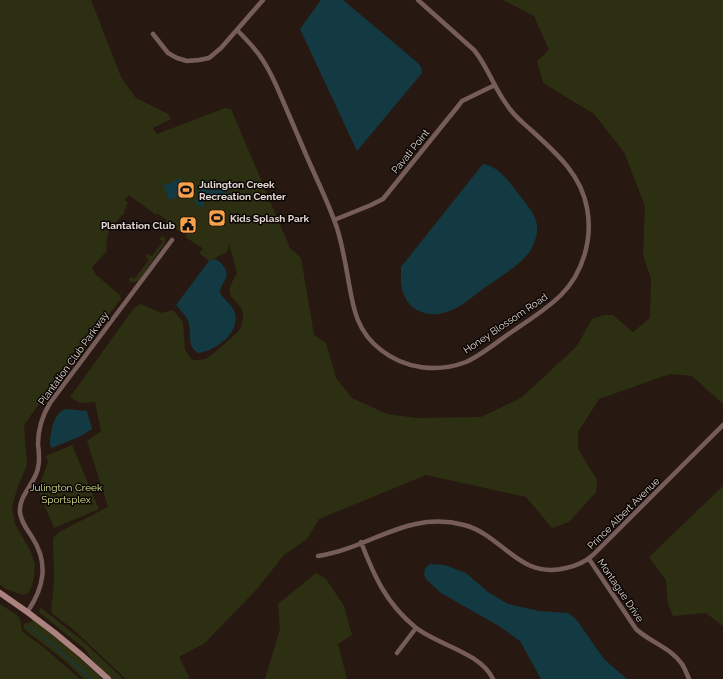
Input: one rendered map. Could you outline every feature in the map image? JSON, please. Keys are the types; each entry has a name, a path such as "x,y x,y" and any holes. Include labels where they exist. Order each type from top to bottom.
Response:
{"street":[{"path":"153,34 168,53 177,58 187,61 209,58 221,48 263,0"},
{"name":"Honey Blossom Road","path":"237,30 252,46 270,71 334,220 344,254 352,304 356,318 368,338 379,349 392,358 405,364 420,368 439,368 468,361 487,349 553,302 570,285 578,273 587,248 589,236 588,209 579,183 572,172 551,149 514,115 507,106 480,57 418,0"},
{"name":"Pavati Point","path":"334,220 383,199 458,105 462,101 495,85"},
{"name":"Plantation Club Parkway","path":"28,611 40,588 43,578 43,567 42,557 38,547 22,522 20,509 23,498 38,469 39,434 43,416 50,404 172,240"},
{"name":"Prince Albert Avenue","path":"318,556 337,552 409,525 425,521 438,521 466,525 479,531 492,539 520,561 533,568 560,570 572,567 588,559 723,425"},
{"path":"361,542 372,571 387,598 398,611 416,628 480,663 491,674 493,679"},
{"name":"Montague Drive","path":"588,559 636,629 644,636 675,656 682,664 689,679"},
{"path":"0,593 28,611 64,639 108,679"},
{"path":"397,653 416,628"}],"green space":[{"path":"0,0 91,0 121,77 136,98 168,114 171,119 153,128 157,134 225,108 231,109 290,248 301,258 314,335 326,343 336,378 352,398 387,414 416,418 481,417 521,398 577,346 592,319 604,315 613,315 633,332 650,318 651,279 643,255 645,206 624,152 594,114 543,83 537,61 549,50 534,16 503,0 723,0 723,404 692,376 670,374 599,399 578,432 578,449 597,480 596,492 569,522 552,528 526,497 426,475 319,519 307,539 284,555 257,589 205,643 179,657 190,679 126,679 75,631 51,611 54,582 53,538 59,532 108,507 87,441 101,431 95,402 80,403 70,397 134,308 140,304 162,313 173,310 183,322 185,350 192,360 207,358 235,335 240,329 243,319 242,311 233,299 230,290 237,274 229,243 227,252 209,261 199,253 203,249 201,247 185,237 186,234 178,231 173,225 171,227 165,222 167,220 157,213 156,215 129,195 125,200 128,203 124,210 125,212 113,225 108,234 106,244 107,251 92,267 95,274 120,295 121,299 24,425 27,465 18,486 12,507 15,524 31,552 35,565 31,588 28,593 23,595 6,589 0,585"},
{"path":"162,236 165,238 165,243 139,280 136,282 130,282 130,277 134,279 149,260 146,257 147,254 152,256 163,241 159,239"},
{"name":"Julington Creek Sportsplex","path":"72,445 99,509 54,528 37,488 41,486 40,483 48,462 46,456"},
{"path":"723,486 723,626 706,613 673,616 668,604 666,580 649,557"},
{"path":"316,573 326,579 344,606 352,635 338,644 347,679 265,679 280,629 278,604"},
{"path":"0,604 17,615 20,619 22,631 47,650 80,679 0,679"},
{"path":"40,607 83,641 123,679 111,679 92,660 85,649 39,612"},
{"path":"33,619 62,642 103,679 84,679 64,660 25,630 23,627 25,623 30,623"}],"water":[{"path":"321,0 343,0 421,67 422,73 357,151 300,29"},
{"path":"483,164 488,165 502,174 532,212 537,225 537,233 534,244 528,254 519,263 457,308 439,314 419,311 413,308 403,294 401,267"},
{"path":"181,178 187,193 169,200 163,184 166,183 166,185"},
{"path":"206,180 210,183 208,188 210,191 214,190 214,185 216,182 218,183 221,181 227,185 225,188 227,191 224,195 220,194 222,197 219,201 217,199 215,201 212,199 211,201 206,199 203,208 194,200 198,199 201,195 198,192 199,189 197,188 202,181 204,182"},
{"path":"215,259 222,264 227,275 220,293 234,310 236,320 230,334 225,339 212,348 199,353 192,348 187,319 176,305 209,261"},
{"path":"66,409 87,411 92,429 81,436 52,448 50,445 50,440 53,424 58,415"},
{"path":"430,564 445,565 466,573 488,592 508,604 539,611 568,613 576,619 604,659 627,679 541,679 520,641 499,626 441,593 426,579 424,574 425,568"}],"waterway":[{"path":"28,626 53,645 91,679"}],"place":[{"name":"Julington Creek Recreation Center","path":"186,190"},
{"name":"Kids Splash Park","path":"217,218"},
{"name":"Plantation Club","path":"188,225"}]}
